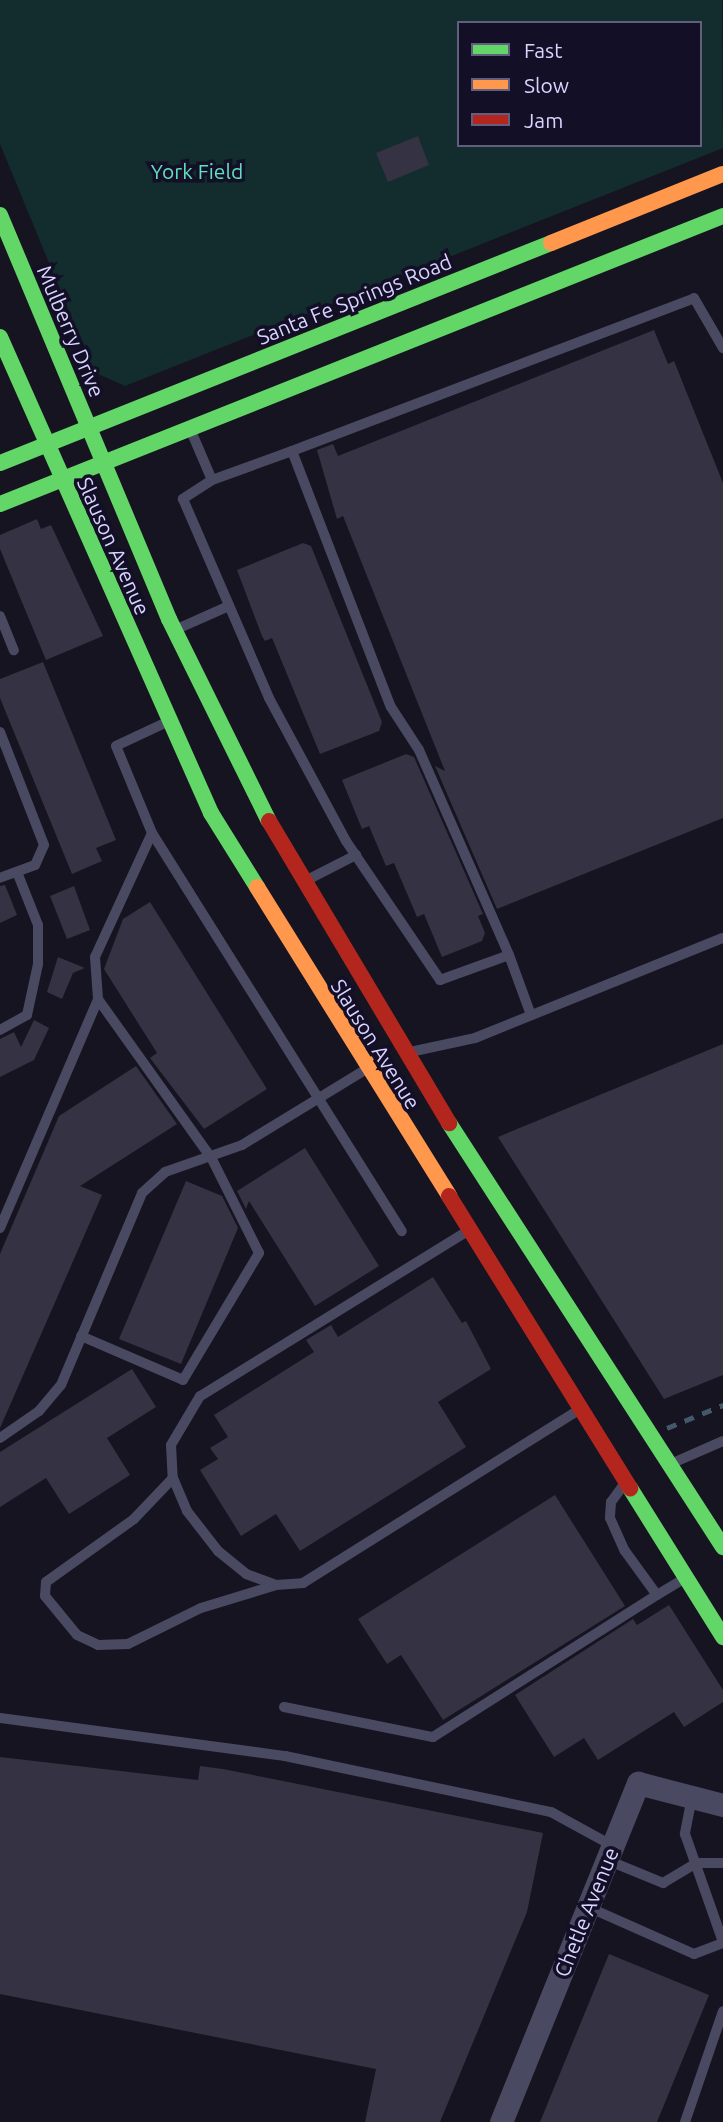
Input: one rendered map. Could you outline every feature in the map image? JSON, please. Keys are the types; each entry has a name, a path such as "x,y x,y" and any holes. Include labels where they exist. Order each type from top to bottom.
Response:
{"main road":[{"name":"Santa Fe Springs Road","path":"0,463 723,174"},
{"path":"643,207 659,242"},
{"name":"Mulberry Drive","path":"0,215 103,464"},
{"path":"0,504 191,431 723,216"},
{"path":"0,337 46,445"},
{"name":"Slauson Avenue","path":"46,445 211,813 367,1069 723,1637"},
{"name":"Slauson Avenue","path":"103,464 174,630 251,792 404,1054 508,1209 723,1547"},
{"path":"367,1069 404,1054"},
{"path":"469,1230 508,1209"}],"street":[{"name":"Chetle Avenue","path":"501,2122 638,1783 723,1805"}],"lane":[{"path":"509,955 440,980 356,855 269,698 183,499 212,480 694,298 723,348"},
{"path":"191,431 212,480"},
{"path":"292,452 391,707 419,750 509,955 531,1015"},
{"path":"174,630 229,606"},
{"path":"0,617 14,649"},
{"path":"170,721 116,746 152,833 402,1231"},
{"path":"0,732 43,838 35,865 0,878"},
{"path":"0,1228 98,999 95,957 152,833"},
{"path":"304,882 356,855"},
{"path":"0,1030 27,1015 38,964 38,925 17,872"},
{"path":"404,1054 475,1038 723,938"},
{"path":"80,1336 183,1380 259,1253 212,1160 98,999"},
{"path":"0,1438 39,1411 61,1385 142,1193 177,1166 212,1160 367,1069"},
{"path":"276,1585 246,1574 218,1551 187,1511 173,1478 171,1446 200,1396 469,1230"},
{"path":"173,1478 134,1519 46,1581 45,1596 77,1635 98,1645 128,1644 201,1608 276,1585 303,1583 579,1409"},
{"path":"671,1464 723,1441"},
{"path":"626,1482 611,1502 610,1518 615,1535 657,1595"},
{"path":"284,1707 433,1737 686,1578"},
{"path":"0,1718 285,1756 551,1812 610,1853 663,1882 696,1863 723,1863"},
{"path":"588,1907 694,1954 723,1943 685,1833 692,1797"},
{"path":"685,2122 723,2011"}],"green space":[{"name":"York Field","path":"0,0 722,0 723,148 125,386 94,372 0,144"}],"building":[{"path":"418,136 429,165 388,182 376,153"},
{"path":"654,330 668,364 674,361 723,483 723,818 497,909 435,766 445,771 343,516 337,519 317,450 333,444 338,456"},
{"path":"37,519 41,529 51,525 103,636 46,660 0,549 0,535"},
{"path":"303,543 311,546 382,722 379,731 320,754 272,638 265,641 262,636 237,570"},
{"path":"43,662 116,840 96,848 102,861 72,874 0,698 0,679"},
{"path":"406,754 414,757 483,914 478,916 485,933 482,941 442,957 424,914 417,917 394,863 386,866 369,826 362,829 342,780"},
{"path":"5,885 17,915 0,923 0,886"},
{"path":"74,886 90,930 67,939 50,896"},
{"path":"150,902 267,1089 204,1129 150,1058 157,1053 104,969 123,919"},
{"path":"58,957 85,968 73,973 62,999 47,992"},
{"path":"34,1020 49,1028 34,1060 0,1077 0,1039 14,1032 21,1047"},
{"path":"723,1044 723,1375 664,1399 498,1137"},
{"path":"136,1066 177,1124 80,1186 102,1195 0,1428 0,1254 59,1116"},
{"path":"305,1148 379,1266 315,1306 249,1201 246,1209 237,1191"},
{"path":"186,1181 222,1196 238,1228 181,1364 119,1339"},
{"path":"433,1277 462,1323 466,1321 491,1369 438,1402 466,1447 300,1551 276,1514 241,1536 200,1470 218,1459 210,1448 228,1437 214,1415 314,1352 306,1340 331,1325 338,1337"},
{"path":"132,1369 156,1407 107,1438 130,1475 69,1514 46,1478 0,1507 0,1452"},
{"path":"555,1495 625,1606 443,1720 401,1655 387,1664 358,1619"},
{"path":"669,1605 723,1690 723,1702 684,1727 674,1712 598,1760 584,1738 554,1757 515,1695 633,1619 637,1625"},
{"path":"0,1757 198,1780 200,1766 223,1769 543,1833 527,1912 440,2122 365,2122 376,2069 0,1994"},
{"path":"609,1954 709,1995 657,2122 540,2122"}],"railway":[{"path":"667,1428 723,1405"}],"traffic: fast":[{"path":"0,215 169,619 269,821"},
{"path":"0,504 723,216"},
{"path":"0,463 551,243"},
{"path":"0,337 211,813 257,887"},
{"path":"449,1123 723,1547"},
{"path":"630,1488 723,1637"}],"traffic: slow":[{"path":"551,243 723,174"},
{"path":"257,887 449,1196"}],"traffic: jam":[{"path":"269,821 449,1123"},
{"path":"449,1196 630,1488"}]}
